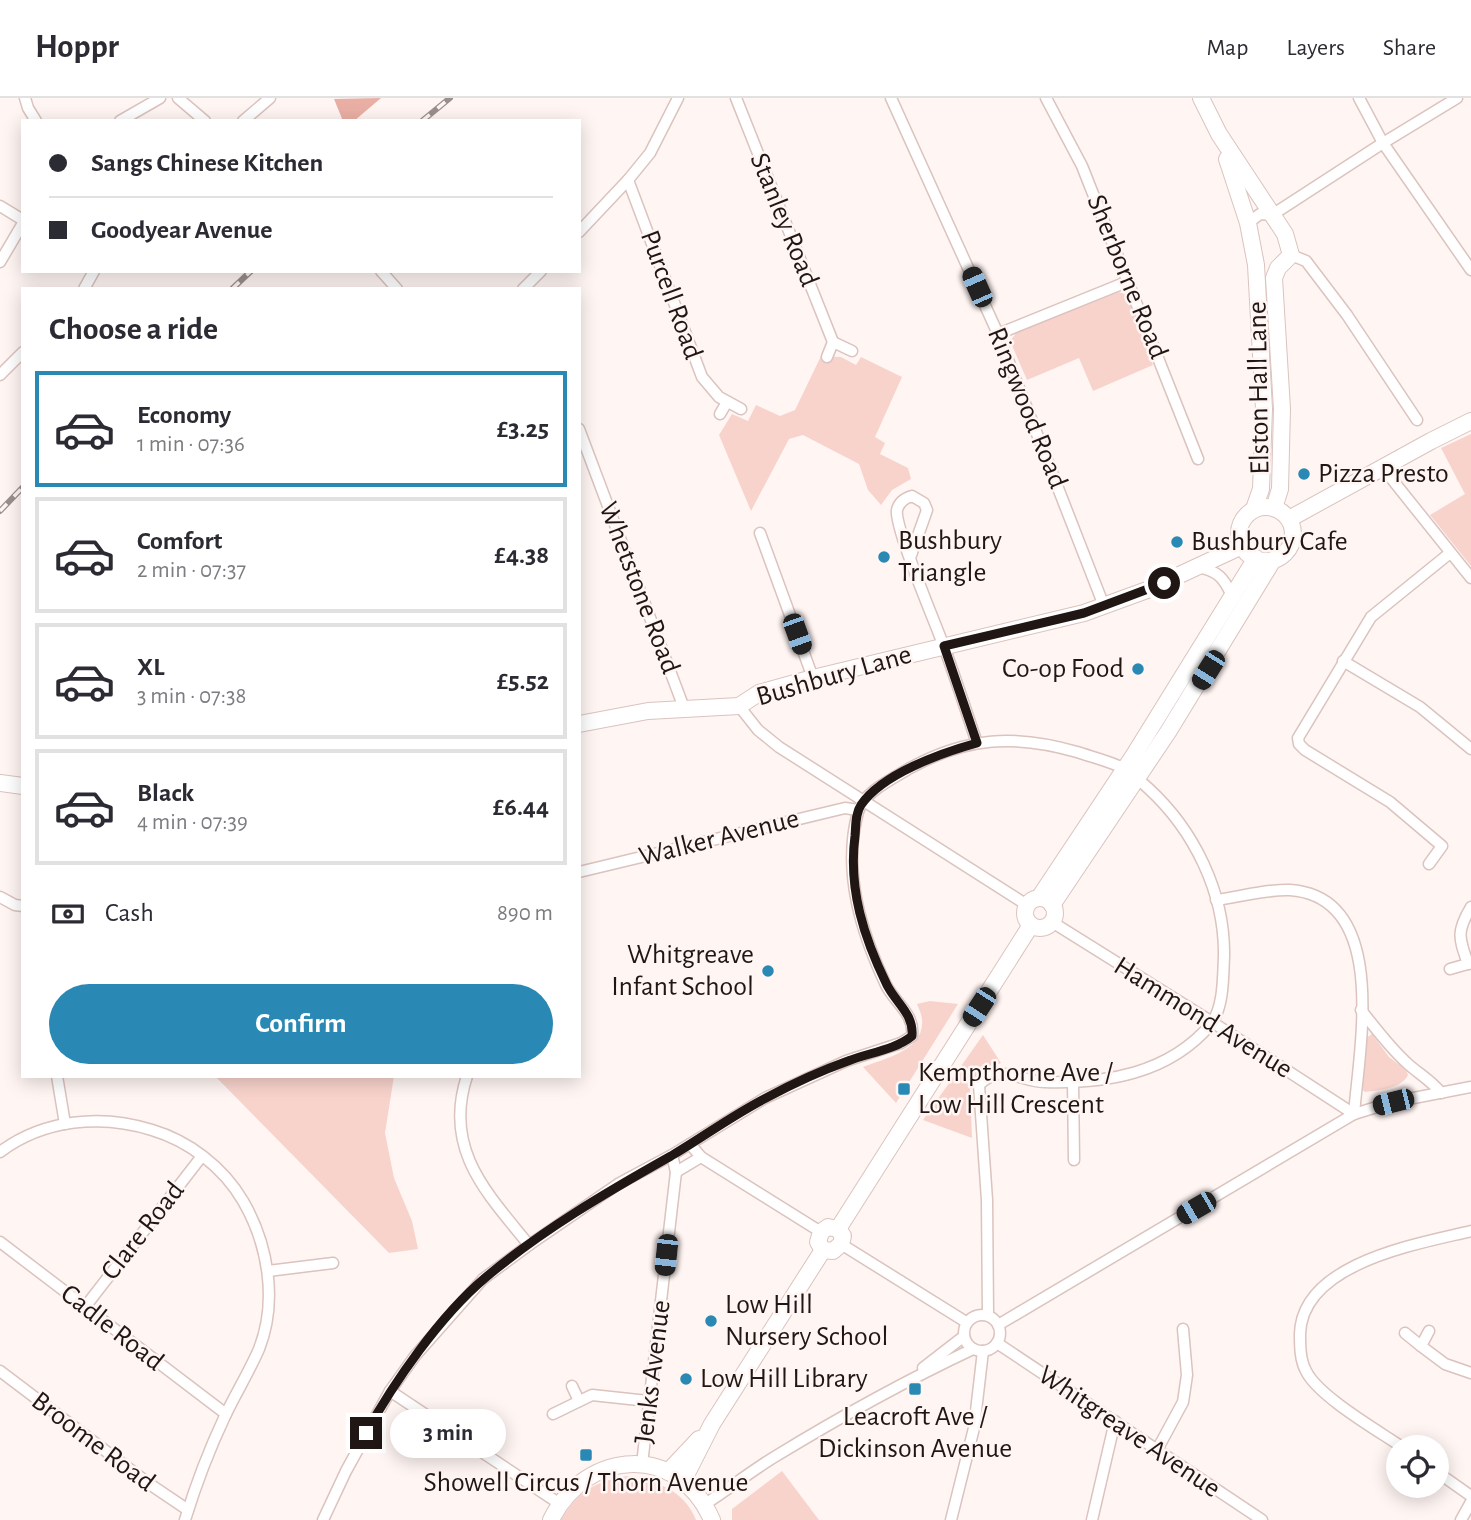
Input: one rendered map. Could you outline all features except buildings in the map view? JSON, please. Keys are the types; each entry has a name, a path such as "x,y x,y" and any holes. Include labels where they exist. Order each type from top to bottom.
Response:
{"street":[{"path":"25,98 35,119"},
{"path":"123,119 160,98"},
{"path":"178,98 203,119"},
{"path":"245,119 270,98"},
{"path":"581,230 650,153 678,98"},
{"name":"Stanley Road","path":"736,98 833,342"},
{"name":"Ringwood Road","path":"891,98 998,334 1104,606"},
{"name":"Sherborne Road","path":"1046,98 1082,166 1199,460"},
{"name":"Elston Hall Lane","path":"1201,98 1219,134 1288,241 1291,255"},
{"path":"1359,98 1383,142 1471,270"},
{"path":"1248,223 1261,214 1272,215 1383,142 1457,98"},
{"name":"Elston Hall Lane","path":"1219,134 1248,223 1256,265 1264,409 1261,489 1254,509"},
{"name":"Purcell Road","path":"628,180 702,377 719,397 741,409"},
{"path":"0,206 21,221"},
{"path":"0,262 21,225"},
{"name":"Elston Hall Lane","path":"1274,508 1279,489 1282,409 1274,278 1278,268 1291,255"},
{"name":"Elston Hall Lane","path":"1291,255 1306,261 1347,315 1417,420"},
{"name":"Elston Hall Lane","path":"1256,265 1278,268"},
{"path":"383,273 395,287"},
{"path":"525,287 539,273"},
{"path":"998,334 1129,281"},
{"path":"827,357 833,342 852,351"},
{"path":"0,375 21,354"},
{"path":"720,414 727,402"},
{"path":"1289,519 1471,421"},
{"name":"Whetstone Road","path":"581,434 684,708"},
{"path":"1383,468 1471,578"},
{"path":"910,558 927,510 924,503 912,496 901,501 897,508 897,519 910,558 944,646 977,743"},
{"path":"1031,925 1026,916 1039,903 1214,660 1273,560 1282,555 1291,543 1293,531 1289,519 1274,508 1264,506 1254,509 1241,523 1239,537 1242,546 1255,558 1273,560"},
{"path":"760,533 813,678"},
{"name":"Bushbury Lane","path":"581,724 648,710 739,706 759,693 813,678 1030,627 1104,606 1147,590 1242,546"},
{"path":"1429,864 1442,846 1390,802 1299,744 1299,735 1371,617 1450,552"},
{"path":"1131,774 1255,558"},
{"path":"1198,567 1219,574 1232,596"},
{"path":"1343,661 1420,707 1471,749"},
{"path":"739,706 758,730 860,806 1055,912 1052,922 1044,927 1031,925"},
{"path":"323,1520 346,1471 390,1391 415,1356 476,1287 529,1245 618,1184 672,1155 765,1098 846,1061 901,1043 912,1036 911,1020 888,989 866,942 860,919 852,859 860,806 884,784 930,758 977,743 1018,740 1041,743 1131,774 1164,802 1178,820 1201,858 1216,900 1224,944 1219,1004 1213,1022 1177,1052 1152,1067 1113,1080 1073,1082 1040,1082 1002,1073 992,1074 979,1085 988,1199 988,1315 998,1325 1000,1334 991,1349 978,1350 910,1378"},
{"path":"0,783 21,786"},
{"name":"Walker Avenue","path":"581,872 845,807 860,806"},
{"path":"1216,900 1291,890 1309,895 1335,908 1346,921 1358,952 1361,1010 1354,1114"},
{"path":"0,897 21,906"},
{"path":"1450,969 1470,964 1459,938 1460,925 1471,908"},
{"name":"Hammond Avenue","path":"1052,922 1354,1114"},
{"path":"967,1322 839,1237 828,1227 821,1232 818,1242 824,1250 833,1251 839,1237 1031,925"},
{"path":"1361,1010 1385,1042 1441,1094"},
{"path":"57,1078 65,1124"},
{"path":"467,1078 459,1111 459,1128 472,1169 529,1245"},
{"path":"1073,1082 1074,1160"},
{"path":"998,1325 1354,1114 1393,1102 1471,1087"},
{"path":"0,1152 47,1128 65,1124 89,1120 136,1124 185,1143 202,1156 229,1182 249,1211 263,1246 268,1271 267,1313 259,1348 205,1461 186,1515"},
{"path":"690,1144 701,1157 821,1232"},
{"name":"Jenks Avenue","path":"642,1464 676,1172 672,1155"},
{"name":"Clare Road","path":"85,1307 202,1156"},
{"path":"676,1172 701,1157"},
{"path":"1386,1436 1326,1394 1306,1372 1300,1349 1305,1310 1320,1290 1350,1268 1418,1243 1471,1231"},
{"name":"Cadle Road","path":"0,1242 226,1414"},
{"path":"684,1481 712,1424 824,1250"},
{"path":"268,1271 333,1263"},
{"path":"705,1504 773,1458 910,1378 964,1337 967,1322 978,1315 988,1315"},
{"path":"1157,1450 1184,1402 1187,1375 1183,1329"},
{"path":"1421,1346 1429,1331"},
{"path":"1405,1333 1445,1364 1471,1373"},
{"path":"964,1337 978,1350"},
{"name":"Whitgreave Avenue","path":"997,1343 1262,1520"},
{"path":"951,1520 974,1428 978,1350"},
{"name":"Broome Road","path":"0,1371 186,1515"},
{"path":"572,1385 579,1401"},
{"path":"390,1391 560,1504"},
{"path":"553,1414 599,1395 648,1401"},
{"path":"1092,1520 1115,1421"},
{"path":"668,1472 712,1424"},
{"path":"551,1520 570,1490 591,1474 614,1465 642,1464 668,1472 684,1481 705,1504 712,1520"},
{"path":"1449,1480 1471,1496"},
{"path":"1461,1520 1471,1502"}],"shaded area":[{"path":"381,98 356,119 342,119 334,99"},
{"path":"1118,292 1126,294 1153,365 1093,391 1079,358 1027,380 1010,341 1017,332"},
{"path":"821,356 841,357 856,365 861,357 902,377 875,437 885,443 880,454 908,468 911,479 892,490 881,505 868,490 859,464 803,435 789,439 751,511 719,435 732,414 748,421 756,405 780,416 795,410"},
{"path":"1471,434 1471,566 1430,515 1465,494 1441,448"},
{"path":"930,1001 958,1004 896,1103 863,1067 892,1057 910,1046 921,1030 922,1018 917,1004"},
{"path":"1372,1034 1389,1057 1406,1070 1408,1075 1395,1086 1365,1092 1360,1088 1366,1038"},
{"path":"983,1035 1001,1063 981,1070 970,1089 972,1138 923,1120"},
{"path":"217,1078 394,1078 385,1133 394,1178 412,1221 418,1249 389,1253"},
{"path":"782,1471 819,1520 732,1520 732,1509"},
{"path":"627,1476 659,1484 677,1494 696,1520 561,1520 588,1489 605,1481"}],"railway":[{"path":"424,119 450,98"},
{"path":"234,287 249,273"},
{"path":"0,511 21,489"}],"place":[{"name":"Pizza Presto","path":"1304,474"},
{"name":"Bushbury Cafe","path":"1177,542"},
{"name":"Bushbury Triangle","path":"884,557"},
{"name":"Co-op Food","path":"1138,669"},
{"name":"Whitgreave Infant School","path":"768,971"},
{"name":"Kempthorne Ave / Low Hill Crescent","path":"904,1089"},
{"name":"Low Hill Nursery School","path":"711,1321"},
{"name":"Low Hill Library","path":"686,1379"},
{"name":"Leacroft Ave / Dickinson Avenue","path":"915,1389"},
{"name":"Showell Circus / Thorn Avenue","path":"586,1455"}],"route":[{"path":"366,1433 402,1374 453,1311 483,1279 529,1245 618,1184 672,1155 765,1098 846,1061 901,1043 912,1036 911,1020 888,989 866,942 852,859 858,810 870,795 930,758 977,743 944,646 1084,613 1164,583"}]}
